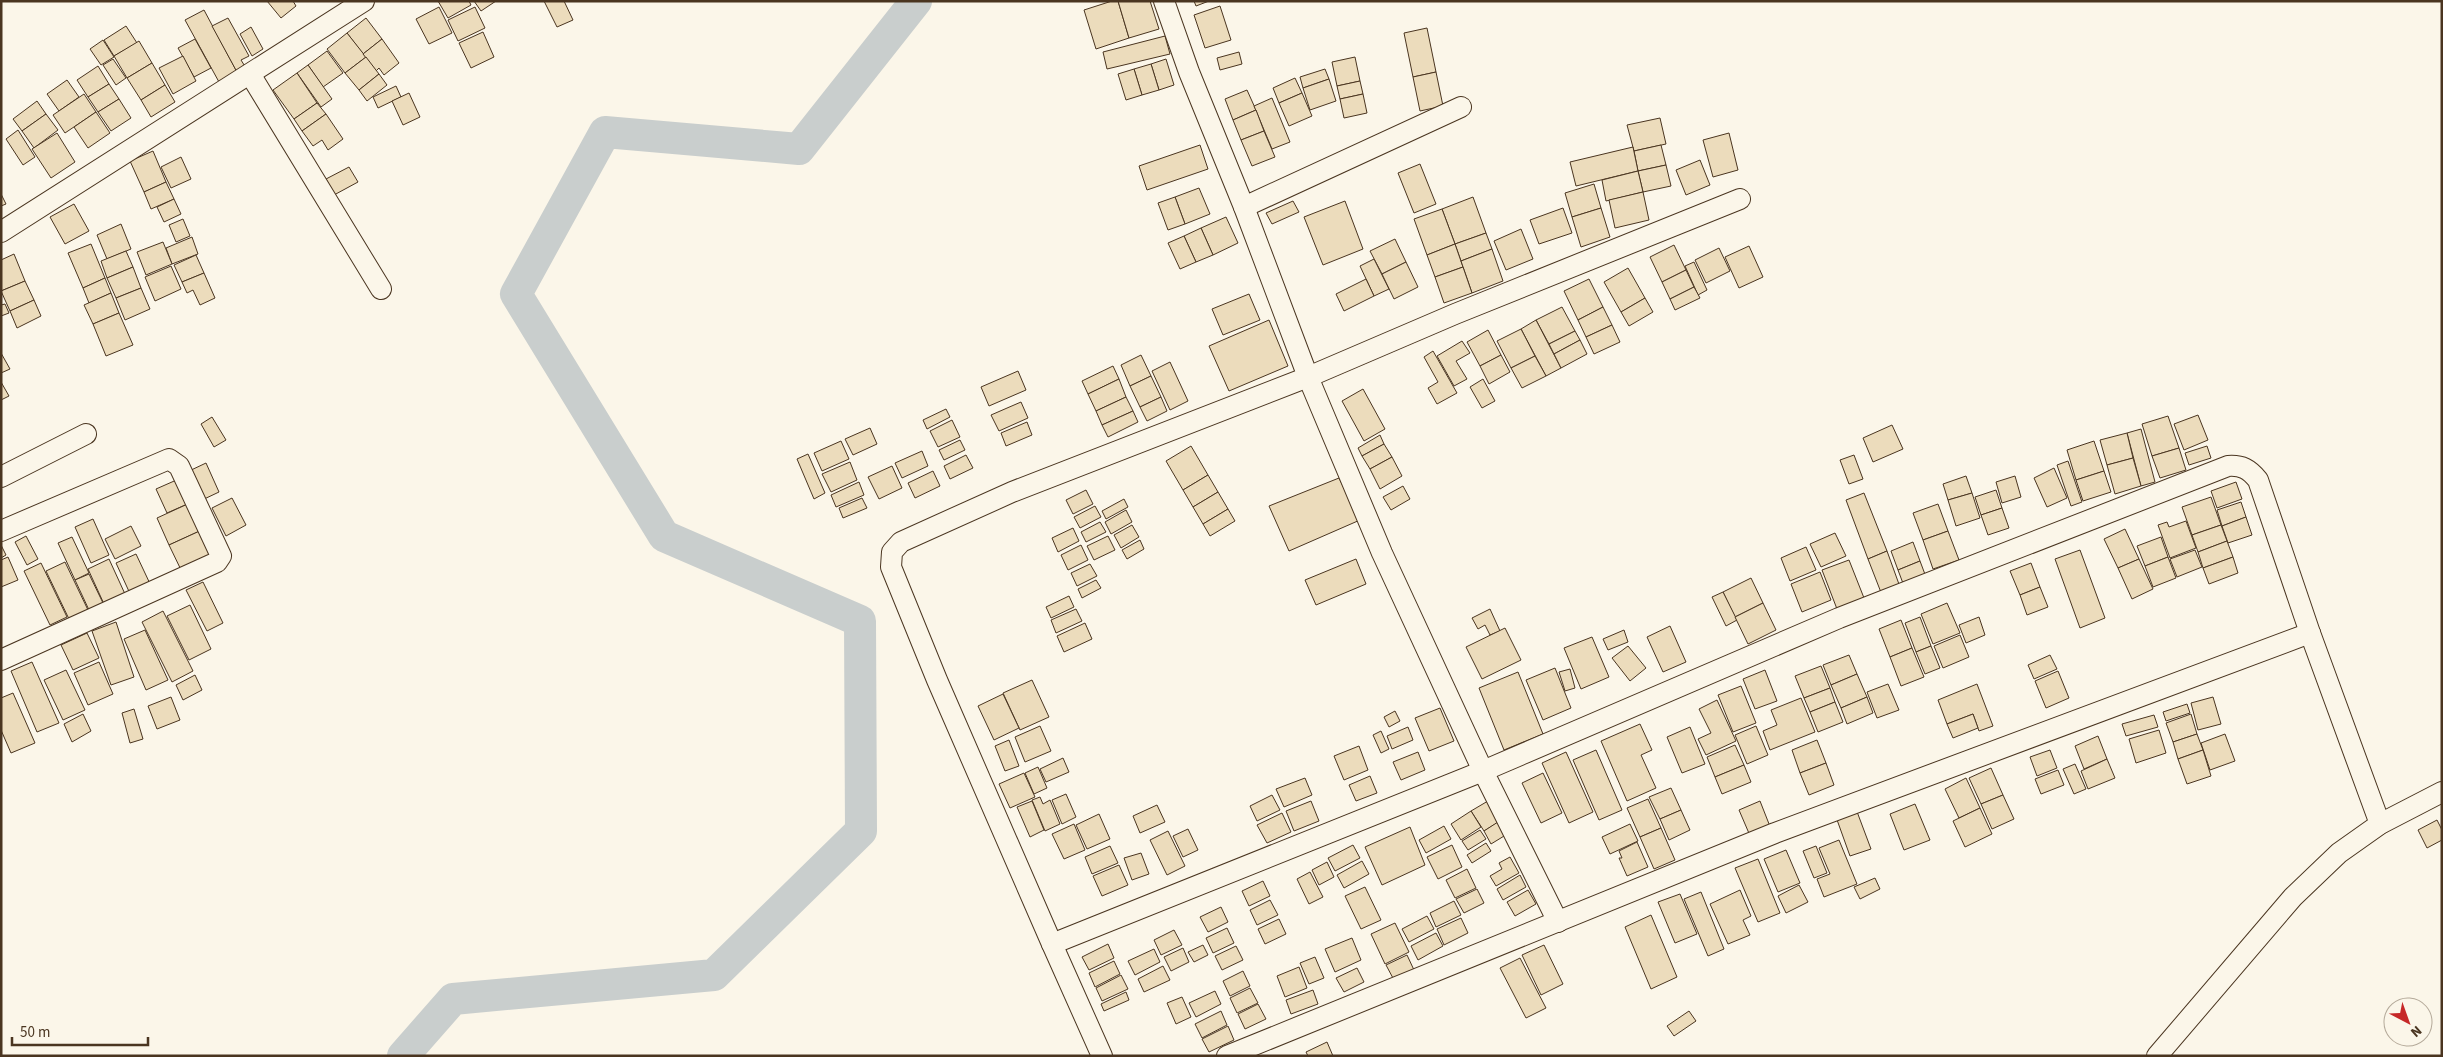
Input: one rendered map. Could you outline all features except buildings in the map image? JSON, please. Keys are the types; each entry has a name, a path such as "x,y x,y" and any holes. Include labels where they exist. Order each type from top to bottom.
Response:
{"street":[{"path":"1,232 364,1"},
{"path":"1164,1 1189,72 1244,207 1308,377 1382,553 1483,771 1558,922"},
{"path":"250,74 381,289"},
{"path":"1244,207 1461,107"},
{"path":"1102,1056 933,671 891,567 892,552 901,542 1012,492 1308,377 1455,314 1740,198"},
{"path":"1,477 86,434"},
{"path":"1,531 169,460 179,466 221,556 217,562 3,655"},
{"path":"1052,944 1483,771 1839,618 2228,466 2241,465 2252,472 2258,480 2310,632 2380,824"},
{"path":"1227,1056 1775,833 2310,632"},
{"path":"2157,1056 2294,897 2339,853 2380,824 2442,792"}],"waterway":[{"path":"403,1056 453,999 714,975 861,831 860,621 664,536 516,294 605,132 799,149 916,1"}]}
